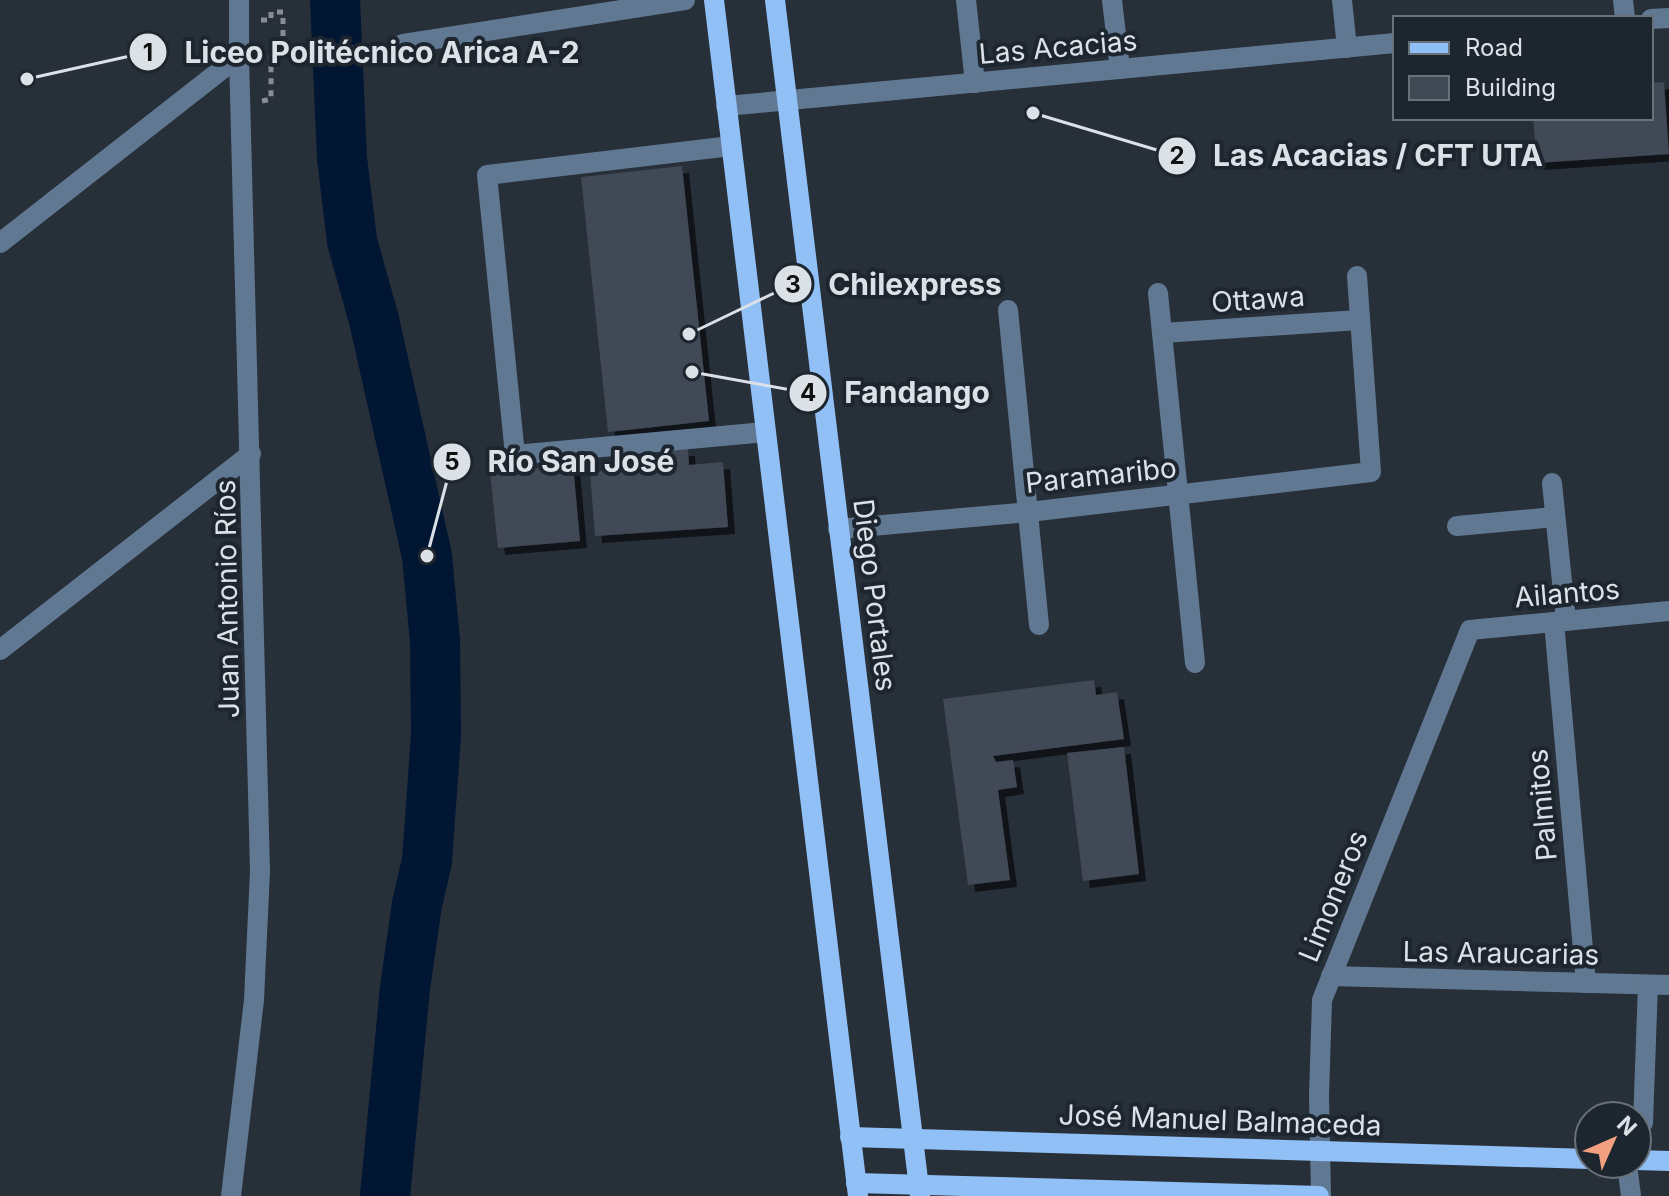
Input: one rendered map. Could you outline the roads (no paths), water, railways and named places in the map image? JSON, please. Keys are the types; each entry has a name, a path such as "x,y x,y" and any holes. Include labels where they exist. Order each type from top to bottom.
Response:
{"main road":[{"path":"714,0 857,1190 1320,1196"},
{"name":"Diego Portales","path":"775,0 919,1190"},
{"name":"José Manuel Balmaceda","path":"850,1137 1573,1159"}],"street":[{"name":"Juan Antonio Ríos","path":"231,1196 259,936 260,799 239,0"},
{"path":"403,44 685,0"},
{"path":"966,0 975,83"},
{"path":"1112,0 1120,69"},
{"path":"1342,0 1347,48"},
{"name":"Las Acacias","path":"726,106 1393,43"},
{"path":"0,243 239,56"},
{"path":"731,146 487,175 515,455 765,432"},
{"path":"1357,276 1359,320"},
{"path":"1158,293 1195,663"},
{"path":"1008,310 1039,625"},
{"name":"Paramaribo","path":"838,529 1029,512 1371,472 1359,320"},
{"name":"Ottawa","path":"1162,333 1359,320"},
{"path":"0,650 251,454"},
{"name":"Palmitos","path":"1552,483 1586,983"},
{"path":"1457,526 1555,517"},
{"name":"Ailantos","path":"1470,630 1669,611"},
{"name":"Limoneros","path":"1320,1196 1322,1000 1470,630"},
{"name":"Las Araucarias","path":"1331,976 1659,985"},
{"path":"1646,1100 1659,985"}],"waterway":[{"path":"335,0 342,158 352,241 374,320 427,556 435,641 436,735 427,861 417,904 405,988 385,1196"}],"place":[{"name":"Liceo Politécnico Arica A-2","path":"27,79"},
{"name":"Las Acacias / CFT UTA","path":"1033,113"},
{"name":"Chilexpress","path":"689,334"},
{"name":"Fandango","path":"692,372"},
{"name":"Río San José","path":"427,556"}]}
